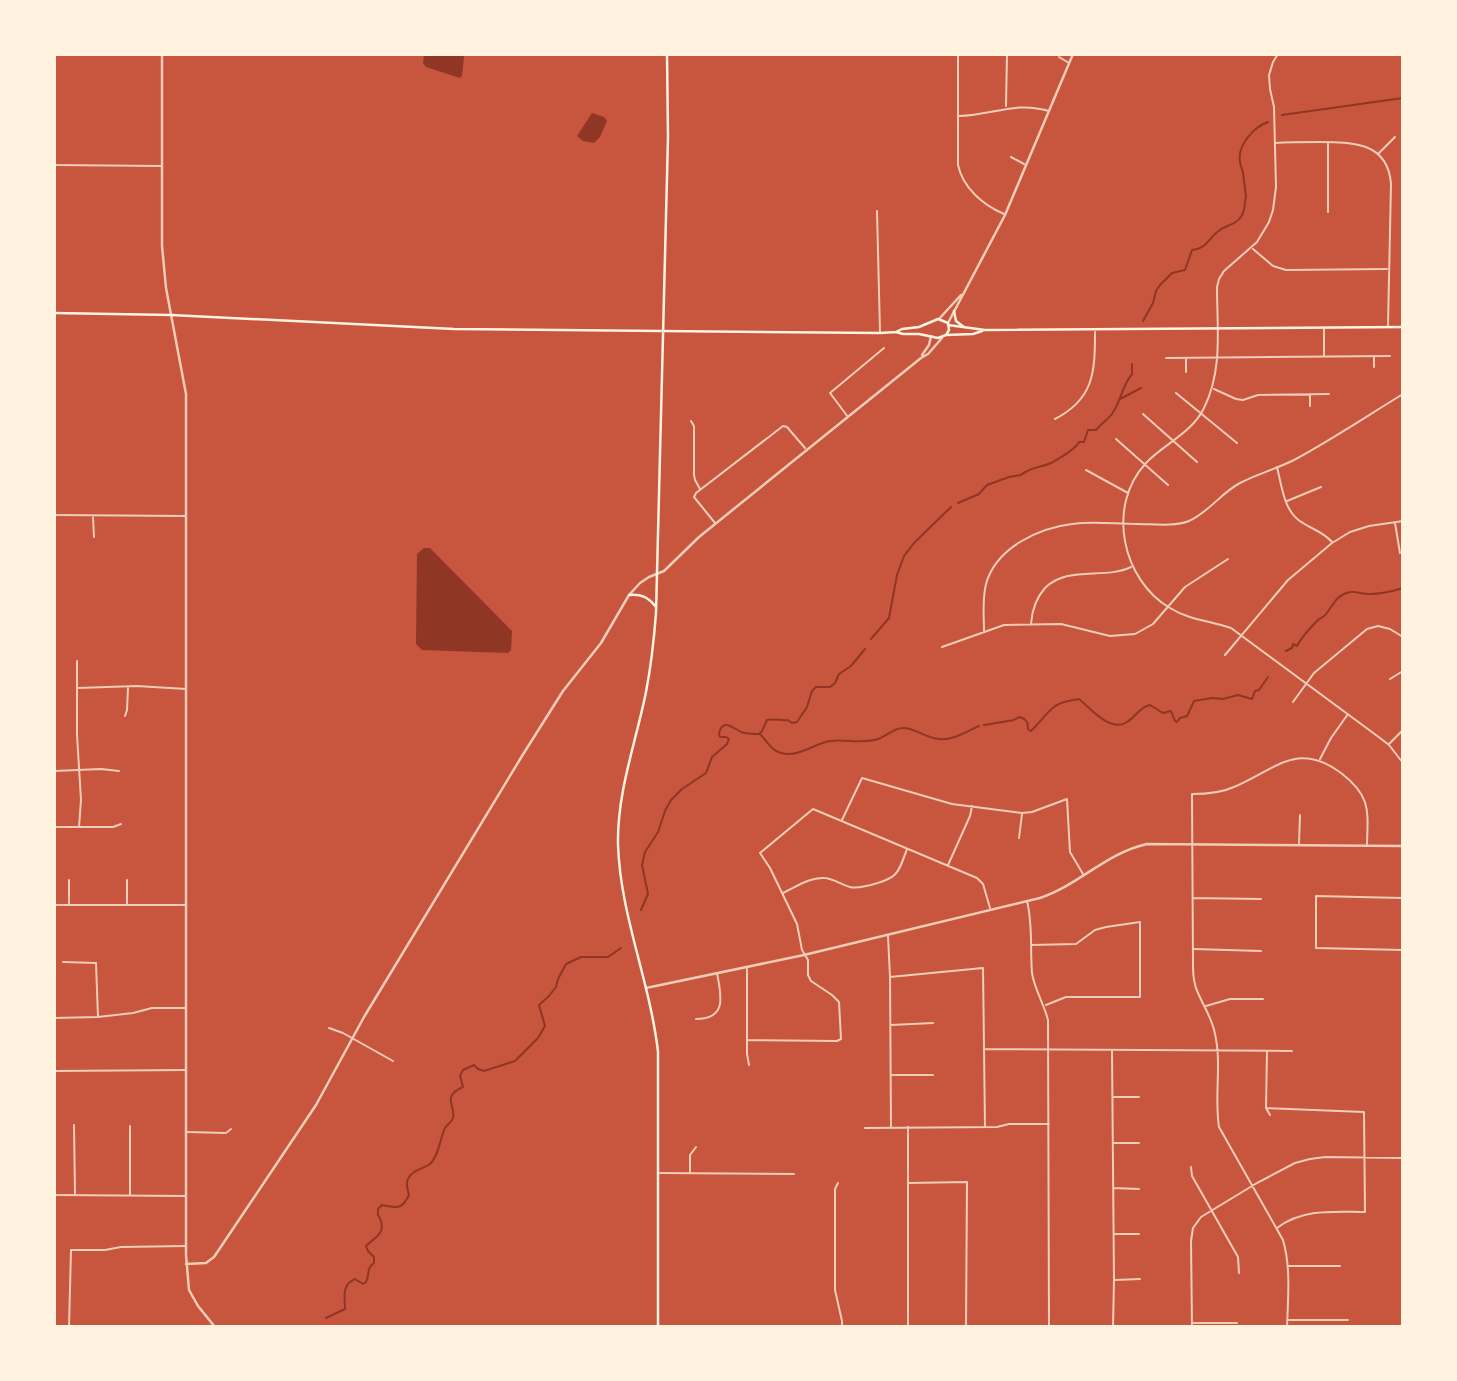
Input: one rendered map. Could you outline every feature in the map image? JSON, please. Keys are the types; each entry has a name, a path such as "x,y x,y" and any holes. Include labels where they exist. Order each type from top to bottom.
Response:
{"main road":[{"path":"658,1327 658,1052 646,988 630,926 620,873 618,841 623,792 653,650 656,607 668,137 667,54"},
{"path":"954,311 957,323 967,328"},
{"path":"54,313 171,315 454,329 896,332 944,336 973,334 985,330"},
{"path":"896,332 938,319 948,324 985,330 1403,327"},
{"path":"928,324 929,333"},
{"path":"944,336 948,332 948,324"},
{"path":"629,595 645,596 656,607"}],"street":[{"path":"162,54 164,273 186,394 186,1264 192,1296 215,1327"},
{"path":"958,54 960,175 983,203 1005,215"},
{"path":"1006,108 1007,54"},
{"path":"948,324 1005,215 1073,54"},
{"path":"1278,54 1272,62 1269,75 1274,107 1276,187 1273,210 1263,233 1252,248 1224,271 1219,279 1218,358 1213,389 1201,414 1144,465 1125,506 1126,545 1132,567 1143,584 1168,607 1185,616 1231,628 1389,744 1403,763"},
{"path":"1059,57 1069,62"},
{"path":"958,116 1024,106 1049,111"},
{"path":"1378,154 1395,137"},
{"path":"1328,142 1328,212"},
{"path":"1275,143 1362,144 1384,161 1390,177 1388,327"},
{"path":"1012,158 1025,165"},
{"path":"54,165 162,166"},
{"path":"877,211 880,333"},
{"path":"1252,248 1273,266 1286,270 1389,268"},
{"path":"938,319 963,293"},
{"path":"1324,328 1324,356"},
{"path":"1055,419 1073,409 1086,392 1093,374 1095,330"},
{"path":"921,358 928,346 929,333"},
{"path":"186,1264 206,1263 214,1257 316,1105 364,1017 527,748 563,691 601,643 629,595 640,583 664,570 715,524 928,354 944,336"},
{"path":"849,417 830,393 884,348"},
{"path":"1374,356 1374,368"},
{"path":"1166,358 1390,356"},
{"path":"1186,358 1186,372"},
{"path":"1213,389 1243,400 1258,395 1329,394"},
{"path":"1176,393 1237,443"},
{"path":"984,632 985,587 990,572 1012,547 1048,528 1074,523 1185,523 1202,514 1237,484 1292,461 1403,394"},
{"path":"1310,395 1310,406"},
{"path":"1143,414 1197,462"},
{"path":"691,421 694,426 694,475 701,490"},
{"path":"715,524 694,497 701,490 783,426 787,427 807,450"},
{"path":"1116,439 1168,485"},
{"path":"1277,467 1292,515 1300,522 1324,533 1332,543"},
{"path":"1086,470 1129,494"},
{"path":"1286,502 1321,487"},
{"path":"54,515 187,516"},
{"path":"93,516 94,537"},
{"path":"1225,655 1288,580 1332,543 1350,532 1403,521"},
{"path":"1395,522 1400,553"},
{"path":"942,647 1003,625 1061,624 1110,636 1135,634 1153,624 1185,587 1228,559"},
{"path":"1031,624 1038,595 1051,583 1066,575 1118,573 1132,567"},
{"path":"1293,702 1326,662 1367,629 1378,626 1403,637"},
{"path":"77,661 81,800 79,827"},
{"path":"1390,679 1403,671"},
{"path":"125,716 128,687"},
{"path":"76,688 186,689"},
{"path":"1320,760 1323,750 1348,714"},
{"path":"1389,744 1403,730"},
{"path":"1287,1327 1287,1266 1283,1240 1219,1127 1217,1050 1213,1022 1194,981 1192,794 1220,792 1297,758 1320,760 1356,784 1368,809 1367,846"},
{"path":"54,771 119,771"},
{"path":"841,821 862,778 952,804 1022,813 1067,799 1069,852 1083,876"},
{"path":"948,866 972,806"},
{"path":"747,1040 841,1039 839,1002 811,981 797,924 760,853 813,809 977,878 983,884 991,910"},
{"path":"1019,838 1022,813"},
{"path":"1299,845 1300,815"},
{"path":"54,827 113,827 121,824"},
{"path":"646,988 804,955 1052,894 1110,858 1135,847 1157,844 1403,846"},
{"path":"783,894 815,878 827,878 851,887 888,881 900,868 907,849"},
{"path":"69,880 69,905"},
{"path":"127,880 127,905"},
{"path":"1403,898 1316,896 1316,948 1403,950"},
{"path":"1192,898 1261,899"},
{"path":"1027,901 1031,916 1032,975 1045,1005 1048,1020 1049,1327"},
{"path":"54,905 186,905"},
{"path":"1031,945 1076,944 1095,930 1106,926 1140,922 1140,997 1066,997 1045,1005"},
{"path":"888,935 891,1128"},
{"path":"1192,949 1261,950"},
{"path":"63,962 96,963 99,1017"},
{"path":"747,966 747,1055 750,1065"},
{"path":"890,976 984,968 985,1127"},
{"path":"696,1019 710,1017 719,1009 721,998 717,972"},
{"path":"1205,1007 1230,999 1262,999"},
{"path":"54,1018 99,1017 152,1009 186,1008"},
{"path":"890,1025 933,1023"},
{"path":"329,1028 394,1061"},
{"path":"984,1049 1292,1051"},
{"path":"1111,1049 1113,1327"},
{"path":"1266,1051 1266,1108 1270,1115"},
{"path":"54,1071 186,1070"},
{"path":"891,1075 933,1075"},
{"path":"1112,1097 1139,1097"},
{"path":"1266,1108 1364,1112 1365,1212 1315,1212 1301,1215 1277,1228"},
{"path":"865,1128 1049,1124"},
{"path":"74,1125 75,1195"},
{"path":"130,1126 130,1196"},
{"path":"908,1128 908,1327"},
{"path":"186,1132 226,1133 232,1129"},
{"path":"1113,1143 1139,1143"},
{"path":"690,1173 690,1155 696,1147"},
{"path":"1237,1324 1192,1325 1191,1241 1193,1228 1201,1217 1295,1163 1325,1157 1403,1158"},
{"path":"1191,1167 1192,1176 1238,1257 1239,1273"},
{"path":"659,1173 794,1174"},
{"path":"908,1183 967,1182 966,1327"},
{"path":"838,1183 835,1189 835,1290 842,1327"},
{"path":"1113,1188 1139,1189"},
{"path":"54,1195 186,1196"},
{"path":"1114,1234 1139,1234"},
{"path":"69,1327 71,1250 186,1246"},
{"path":"1287,1266 1340,1266"},
{"path":"1114,1280 1140,1279"},
{"path":"1288,1320 1348,1320"}],"shaded area":[{"path":"424,54 461,54 464,56 462,76 460,78 426,67 423,63"},
{"path":"592,113 604,117 607,121 600,137 594,143 583,141 577,136"},
{"path":"424,548 430,548 512,631 511,650 508,653 422,650 416,644 417,554"}],"waterway":[{"path":"1282,115 1403,98"},
{"path":"1143,321 1160,285 1172,273 1185,270 1192,250 1201,247 1242,215 1246,196 1240,163 1241,149 1252,132 1268,122"},
{"path":"958,503 979,494 987,485 1053,462 1071,451 1079,442 1084,442 1088,430 1096,430 1112,414 1132,374 1132,364"},
{"path":"1120,399 1141,388"},
{"path":"871,639 889,618 897,575 904,556 951,507"},
{"path":"1286,651 1292,648 1293,644 1297,646 1306,632 1325,615 1341,595 1353,592 1380,593 1403,588"},
{"path":"759,734 767,720 797,722 807,707 812,691 816,687 830,687 839,674 851,666 865,649"},
{"path":"984,725 1019,717 1026,721 1031,731 1055,706 1079,699 1114,724 1127,722 1150,705 1163,713 1171,711 1177,722 1187,716 1194,701 1238,695 1252,699 1255,691 1259,690 1268,677"},
{"path":"641,910 648,894 642,865 645,852 658,832 671,800 706,773 712,757 727,744 729,739 720,737 719,734 722,726 728,725 743,733 759,734"},
{"path":"760,734 775,750 789,754 830,741 881,738 899,728 944,739 979,726"},
{"path":"326,1318 345,1309 345,1292 351,1282 355,1279 363,1284 366,1282 374,1263 374,1257 366,1246 378,1235 382,1225 378,1209 382,1205 401,1206 409,1195 407,1183 410,1176 430,1164 435,1156 445,1128 452,1120 452,1095 463,1087 460,1076 463,1070 474,1065 484,1071 515,1061 538,1038 545,1026 539,1005 556,987 566,964 581,957 608,957 621,948"}]}
